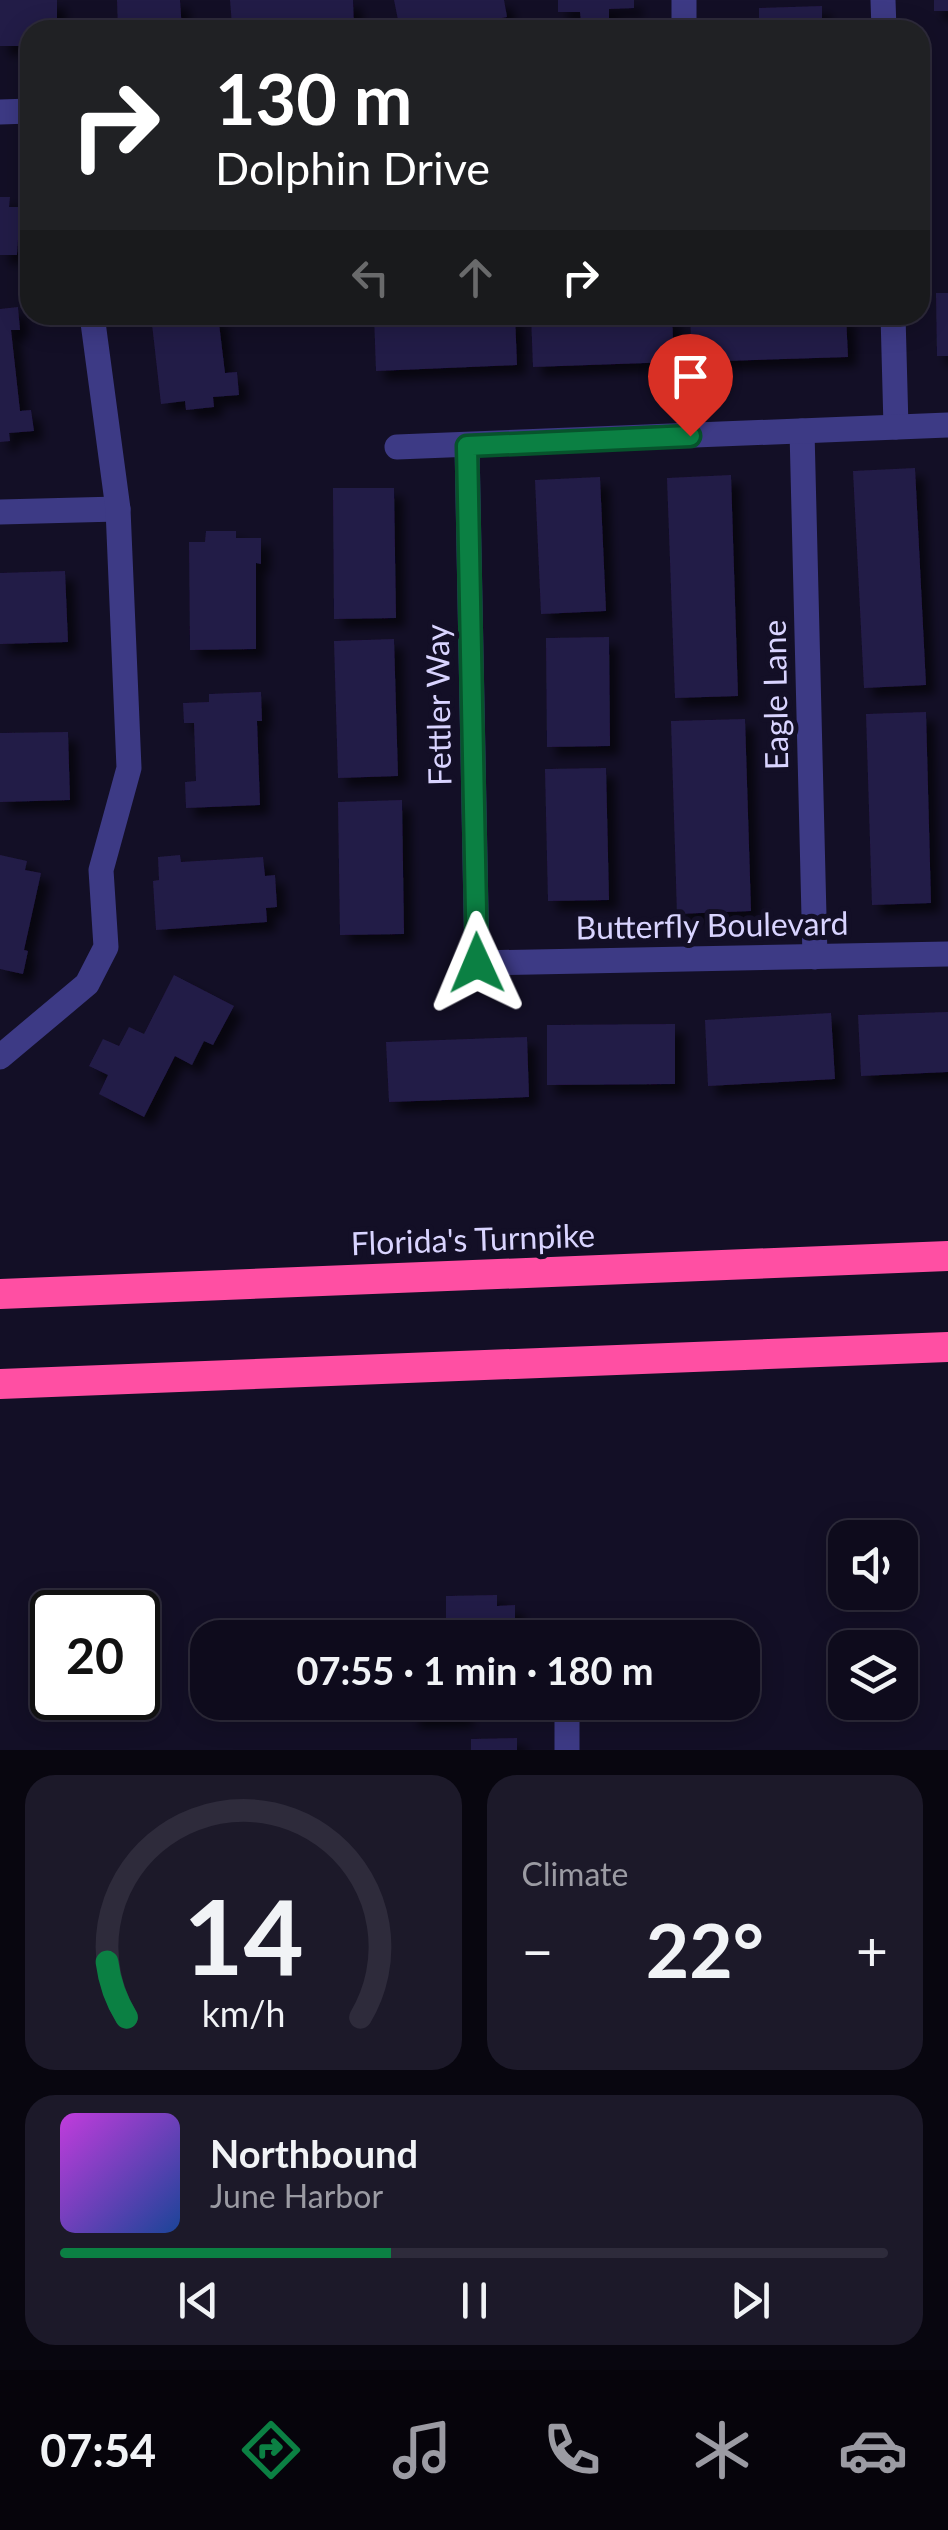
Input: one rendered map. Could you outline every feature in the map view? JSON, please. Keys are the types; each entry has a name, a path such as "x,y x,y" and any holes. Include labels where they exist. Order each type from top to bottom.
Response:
{"highway":[{"name":"Florida's Turnpike","path":"0,1294 948,1256"},
{"path":"0,1384 948,1346"}],"street":[{"path":"0,1057 87,984 106,947 101,870 130,768 118,509 93,325"},
{"path":"892,325 896,427"},
{"path":"397,447 948,425"},
{"name":"Eagle Lane","path":"802,431 816,958"},
{"name":"Fettler Way","path":"467,446 477,963"},
{"path":"0,512 118,509"},
{"name":"Butterfly Boulevard","path":"477,963 948,954"},
{"path":"567,1720 567,1750"}],"building":[{"path":"0,0 57,0 57,20 20,20 20,46 0,46"},
{"path":"117,0 180,0 181,20 118,20"},
{"path":"230,0 353,0 354,20 232,20"},
{"path":"394,0 504,0 507,17 492,20 398,20"},
{"path":"558,0 634,0 634,8 609,9 609,20 581,20 580,12 558,12"},
{"path":"934,0 948,0 948,11 934,11"},
{"path":"822,6 822,20 759,20 759,8"},
{"path":"0,197 10,197 9,207 20,207 17,255 0,255"},
{"path":"936,293 948,293 948,356 937,356"},
{"path":"18,307 20,330 11,330 20,411 31,410 34,431 9,433 10,441 0,442 0,309"},
{"path":"152,325 219,325 225,373 237,372 239,395 213,397 214,407 186,410 185,401 161,404"},
{"path":"374,325 515,325 517,365 376,371"},
{"path":"531,325 672,325 674,362 533,367"},
{"path":"690,325 846,325 848,357 692,362"},
{"path":"915,468 926,685 864,688 853,471"},
{"path":"731,475 738,696 675,698 667,478"},
{"path":"600,477 606,611 541,614 535,480"},
{"path":"333,488 394,488 396,618 334,619"},
{"path":"206,531 236,531 236,538 261,538 261,564 256,563 256,649 190,650 189,542 205,542"},
{"path":"65,571 68,642 0,644 0,573"},
{"path":"609,637 610,746 547,747 546,638"},
{"path":"394,639 398,776 338,778 334,641"},
{"path":"261,692 262,721 257,721 260,805 186,808 185,782 196,781 194,723 184,723 183,703 209,702 209,694"},
{"path":"926,712 931,903 872,905 866,714"},
{"path":"745,719 751,911 677,914 671,721"},
{"path":"68,732 70,800 0,802 0,733"},
{"path":"606,768 609,900 548,901 545,769"},
{"path":"402,800 404,934 340,935 338,802"},
{"path":"0,855 27,861 25,870 41,873 24,950 28,951 23,974 0,969"},
{"path":"180,855 181,862 263,857 265,876 275,875 277,907 266,908 267,922 156,930 153,881 159,880 158,857"},
{"path":"174,975 234,1006 213,1045 204,1041 192,1065 175,1056 144,1117 99,1094 108,1075 89,1066 103,1039 119,1046 129,1027 144,1034"},
{"path":"948,1012 948,1072 861,1076 858,1015"},
{"path":"831,1013 835,1079 708,1086 705,1020"},
{"path":"675,1024 675,1084 547,1085 547,1025"},
{"path":"527,1037 529,1097 389,1102 386,1042"},
{"path":"497,1595 497,1606 515,1605 515,1620 446,1620 446,1596"},
{"path":"517,1738 517,1750 471,1750 471,1739"}],"route":[{"path":"477,963 467,446 690,436"}]}
